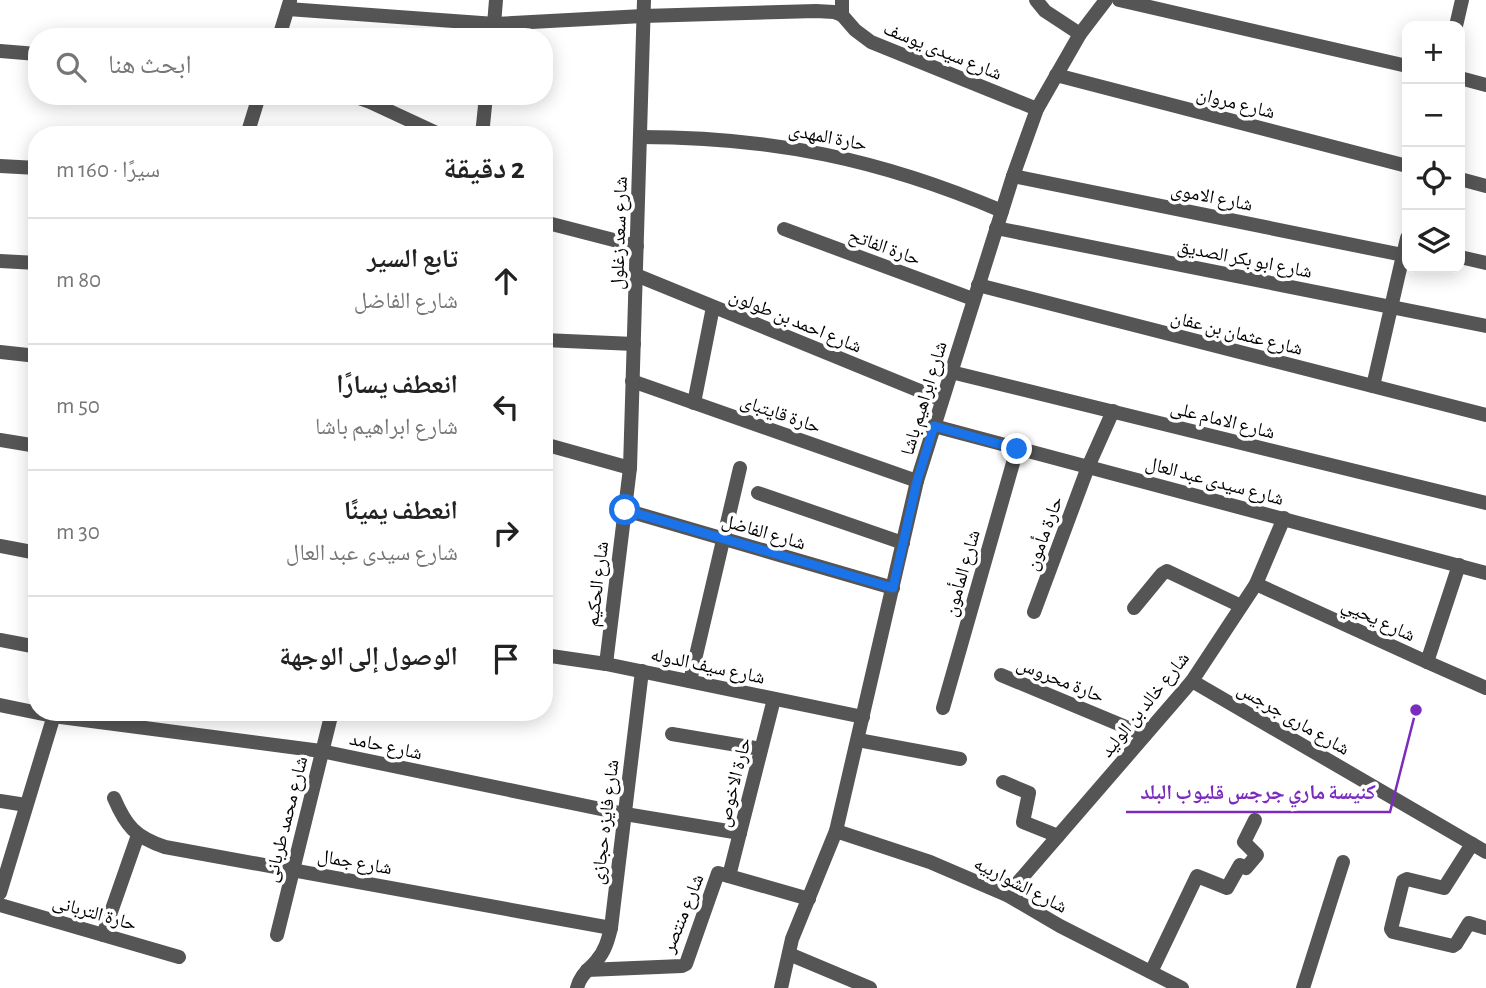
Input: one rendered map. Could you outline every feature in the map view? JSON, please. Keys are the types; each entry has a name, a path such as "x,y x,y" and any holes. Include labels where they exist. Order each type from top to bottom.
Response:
{"street":[{"path":"494,28 496,0"},
{"name":"شارع سعد زغلول","path":"630,468 644,0"},
{"path":"1037,0 1045,11 1080,34"},
{"name":"شارع ابراهيم باشا","path":"781,988 792,939 836,831 917,481 1013,176 1037,109 1080,34 1106,0"},
{"path":"1119,0 1402,65"},
{"path":"1457,21 1462,0"},
{"path":"281,28 289,5 478,28"},
{"path":"515,28 643,16 834,12 842,7"},
{"name":"شارع سيدى يوسف","path":"842,7 855,30 871,42 1037,109"},
{"path":"0,51 28,53"},
{"name":"شارع مروان","path":"1056,75 1402,165"},
{"path":"1465,79 1486,85"},
{"path":"250,126 256,105"},
{"path":"376,105 422,126"},
{"path":"483,126 485,105"},
{"name":"حارة المهدى","path":"640,137 750,142 845,158 925,180 1002,211"},
{"path":"0,166 28,168"},
{"name":"شارع الاموى","path":"1013,176 1402,244"},
{"path":"1465,180 1486,186"},
{"path":"553,224 637,246"},
{"name":"شارع ابو بكر الصديق","path":"996,228 1486,326"},
{"name":"حارة الفاتح","path":"784,229 976,292"},
{"path":"1465,258 1486,263"},
{"path":"0,261 28,263"},
{"path":"1373,386 1402,262"},
{"name":"شارع احمد بن طولون","path":"636,275 942,400"},
{"name":"شارع عثمان بن عفان","path":"976,292 1486,415"},
{"path":"694,403 713,307"},
{"path":"553,341 634,344"},
{"path":"0,352 28,355"},
{"name":"شارع الامام على","path":"951,372 1486,503"},
{"name":"حارة قايتباى","path":"632,381 917,481"},
{"name":"حارة مأمون","path":"1034,612 1088,467 1113,411"},
{"name":"شارع سيدى عبد العال","path":"934,426 1486,573"},
{"path":"0,440 28,445"},
{"path":"553,447 630,468"},
{"name":"شارع المأمون","path":"943,708 1017,449"},
{"name":"شارع الحكيم","path":"606,664 630,468"},
{"path":"690,681 740,468"},
{"path":"758,493 903,542"},
{"name":"شارع الفاضل","path":"625,510 893,588"},
{"name":"شارع خالد بن الوليد","path":"1007,895 1192,681 1256,583 1284,519"},
{"path":"0,547 28,552"},
{"path":"1427,662 1459,565"},
{"path":"1134,608 1162,574 1167,572 1241,606"},
{"name":"شارع يحيي","path":"1256,583 1486,688"},
{"path":"0,640 28,645"},
{"name":"شارع سيف الدوله","path":"553,656 642,671 863,717"},
{"name":"شارع فايزه حجازى","path":"577,988 582,975 599,959 611,928 642,671"},
{"name":"حارة محروس","path":"1001,675 1145,735"},
{"name":"شارع مارى جرجس","path":"1192,681 1486,852"},
{"name":"حارة الاخوص","path":"729,876 774,699"},
{"name":"شارع حامد","path":"0,705 28,710"},
{"path":"0,893 52,721"},
{"name":"شارع حامد","path":"105,721 321,751 625,814 740,834"},
{"name":"شارع محمد طربانى","path":"277,934 329,721"},
{"path":"672,734 761,749"},
{"path":"858,740 960,760"},
{"path":"1003,782 1029,793 1023,822 1058,836"},
{"path":"103,935 138,835 123,818 114,798"},
{"path":"0,801 26,805"},
{"path":"1151,972 1197,876 1228,888 1240,865 1246,868 1257,855 1244,842 1255,820"},
{"name":"شارع الشواربيه","path":"836,831 929,862 1007,895 1060,926 1182,988"},
{"name":"شارع جمال","path":"138,835 165,847 611,928"},
{"path":"1472,844 1444,888 1407,879 1403,881 1391,930 1453,946 1469,923 1486,928"},
{"path":"1303,988 1343,862"},
{"name":"شارع منتصر","path":"587,970 686,964 716,875 720,873 809,899"},
{"name":"حارة التربانى","path":"0,905 179,957"},
{"path":"789,954 870,988"}],"place":[{"name":"كنيسة ماري جرجس قليوب البلد","path":"1416,710"}],"route":[{"path":"625,510 893,588 917,481 934,426 1017,449"}]}
